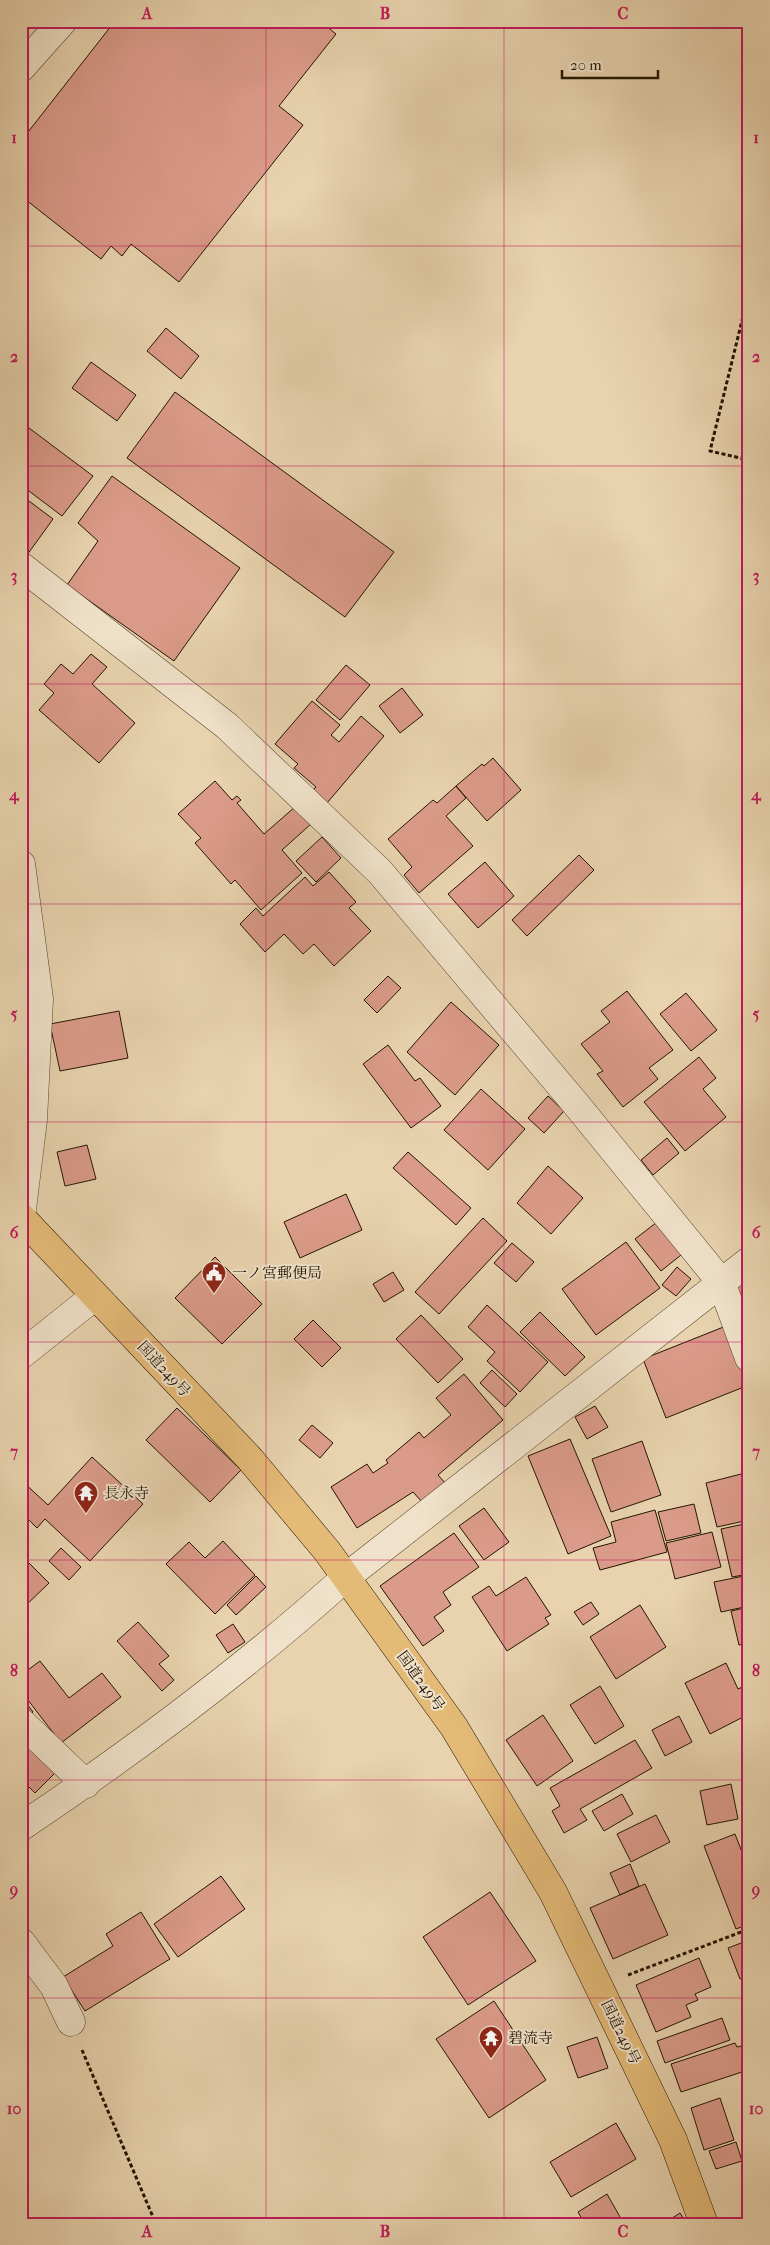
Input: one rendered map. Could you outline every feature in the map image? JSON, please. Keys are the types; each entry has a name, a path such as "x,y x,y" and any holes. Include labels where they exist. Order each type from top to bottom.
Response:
{"highway":[{"name":"国道249号","path":"21,1217 250,1459 327,1551 454,1727 553,1892 673,2140 704,2224"}],"street":[{"path":"21,68 63,21"},
{"path":"22,568 227,726 380,872 575,1103 721,1282 749,1358"},
{"path":"21,864 39,999 33,1120 21,1217"},
{"path":"21,1827 86,1784 283,1634 345,1578 749,1261"},
{"path":"21,1355 95,1296"},
{"path":"21,1722 86,1784"},
{"path":"21,1942 54,1986 71,2022"}],"path":[{"path":"722,21 749,28"},
{"path":"749,292 710,451 749,460"},
{"path":"599,1986 749,1929"},
{"path":"71,2022 156,2224"}],"building":[{"path":"115,21 320,21 336,34 279,106 303,125 179,282 131,244 122,256 111,246 101,259 21,196 21,141"},
{"path":"166,328 199,356 181,379 147,351"},
{"path":"91,362 136,395 117,421 72,388"},
{"path":"175,392 394,552 345,617 127,458"},
{"path":"21,422 93,476 62,516 21,485"},
{"path":"112,476 240,568 174,661 67,585 98,541 78,523"},
{"path":"21,495 53,519 27,555 21,551"},
{"path":"91,654 107,667 92,684 135,723 99,763 39,710 54,693 44,684 61,664 73,674"},
{"path":"346,665 370,685 340,720 316,700"},
{"path":"402,688 423,715 400,733 379,706"},
{"path":"312,701 340,725 331,735 339,742 361,716 384,736 327,803 313,790 316,787 294,768 298,764 275,744"},
{"path":"493,758 521,790 487,821 456,786 482,764 484,766"},
{"path":"215,781 232,800 237,796 241,800 237,803 264,834 296,806 311,824 282,850 302,873 261,910 235,880 231,884 195,843 201,838 178,814"},
{"path":"456,786 466,798 446,816 473,846 419,893 404,875 412,867 388,839 433,800 437,803"},
{"path":"322,837 341,858 316,882 296,861"},
{"path":"579,855 594,870 527,936 512,920"},
{"path":"485,862 514,896 478,928 448,894"},
{"path":"329,872 356,902 349,908 371,931 334,966 314,944 303,954 284,934 265,952 240,924 256,908 263,916 305,877 313,886"},
{"path":"388,976 401,988 377,1013 364,1000"},
{"path":"627,991 673,1050 649,1068 658,1079 623,1107 597,1074 603,1071 581,1044 610,1022 601,1011"},
{"path":"686,993 717,1030 691,1051 660,1014"},
{"path":"451,1002 499,1045 455,1095 407,1052"},
{"path":"119,1011 128,1058 60,1071 50,1024"},
{"path":"388,1045 415,1081 420,1078 441,1106 411,1128 363,1064"},
{"path":"699,1057 716,1078 703,1089 726,1117 685,1151 644,1102"},
{"path":"481,1089 525,1129 488,1170 444,1130"},
{"path":"548,1096 564,1111 544,1133 528,1118"},
{"path":"749,1124 749,1139 741,1129"},
{"path":"667,1138 679,1153 653,1175 641,1160"},
{"path":"87,1145 96,1179 65,1186 57,1152"},
{"path":"408,1152 471,1208 456,1225 393,1168"},
{"path":"548,1166 583,1198 551,1234 517,1203"},
{"path":"346,1194 362,1230 300,1258 284,1222"},
{"path":"483,1218 507,1241 439,1314 415,1292"},
{"path":"661,1219 686,1251 661,1271 635,1239"},
{"path":"626,1242 660,1288 596,1335 562,1289"},
{"path":"512,1243 534,1262 516,1282 494,1263"},
{"path":"215,1257 262,1304 222,1344 175,1298"},
{"path":"677,1267 691,1279 676,1296 662,1285"},
{"path":"393,1272 404,1290 384,1302 373,1284"},
{"path":"749,1279 749,1325 729,1289"},
{"path":"487,1305 548,1362 520,1392 487,1361 495,1352 468,1327"},
{"path":"540,1312 585,1357 565,1376 520,1332"},
{"path":"421,1315 463,1359 438,1383 396,1339"},
{"path":"313,1320 341,1348 322,1367 294,1339"},
{"path":"726,1326 749,1385 666,1418 643,1359"},
{"path":"492,1370 517,1394 505,1407 480,1383"},
{"path":"464,1374 503,1420 438,1475 446,1484 423,1503 413,1492 357,1528 331,1487 367,1464 373,1473 388,1463 386,1460 419,1432 424,1438 451,1415 436,1398"},
{"path":"595,1406 608,1427 587,1439 575,1417"},
{"path":"177,1408 241,1470 210,1502 146,1440"},
{"path":"312,1425 333,1443 320,1458 299,1440"},
{"path":"570,1439 611,1536 568,1554 528,1456"},
{"path":"642,1441 661,1495 611,1512 592,1459"},
{"path":"92,1457 143,1504 90,1561 45,1519 37,1528 28,1519 21,1526 21,1480 48,1505"},
{"path":"749,1472 749,1520 717,1527 706,1483"},
{"path":"694,1504 701,1533 666,1541 658,1512"},
{"path":"484,1508 509,1542 484,1560 459,1526"},
{"path":"655,1510 667,1552 600,1570 593,1548 616,1542 611,1522"},
{"path":"749,1523 749,1574 732,1577 721,1529"},
{"path":"712,1532 721,1567 675,1579 666,1543"},
{"path":"454,1533 479,1567 443,1592 451,1605 434,1617 444,1631 423,1646 380,1586"},
{"path":"223,1541 255,1575 215,1614 166,1564 189,1542 205,1558"},
{"path":"61,1548 81,1567 69,1580 49,1561"},
{"path":"21,1555 49,1583 21,1610"},
{"path":"749,1575 749,1606 721,1612 714,1582"},
{"path":"256,1576 266,1587 236,1615 227,1605"},
{"path":"526,1577 551,1615 545,1618 549,1624 507,1651 472,1597 489,1586 496,1596"},
{"path":"591,1602 599,1614 583,1625 574,1612"},
{"path":"640,1605 666,1647 616,1679 590,1637"},
{"path":"749,1607 749,1643 739,1645 731,1611"},
{"path":"138,1622 169,1656 159,1664 174,1680 162,1691 117,1641"},
{"path":"233,1624 245,1642 228,1653 216,1635"},
{"path":"40,1661 69,1698 102,1673 121,1697 61,1743 21,1691 21,1675"},
{"path":"726,1663 738,1689 749,1684 749,1714 710,1734 685,1683"},
{"path":"600,1686 624,1726 595,1744 570,1705"},
{"path":"21,1696 33,1712 25,1718 21,1713"},
{"path":"543,1715 573,1761 537,1786 506,1740"},
{"path":"679,1716 692,1742 665,1756 652,1730"},
{"path":"21,1733 57,1771 35,1793 21,1779"},
{"path":"635,1740 652,1768 580,1809 587,1820 564,1833 552,1811 560,1806 550,1788"},
{"path":"731,1784 738,1819 707,1825 700,1791"},
{"path":"622,1794 633,1814 604,1831 592,1811"},
{"path":"656,1815 670,1842 631,1862 617,1834"},
{"path":"735,1834 749,1870 749,1924 736,1929 704,1846"},
{"path":"630,1864 639,1886 620,1895 610,1873"},
{"path":"221,1876 245,1909 178,1957 154,1924"},
{"path":"645,1884 668,1935 613,1959 590,1908"},
{"path":"490,1892 536,1961 468,2005 423,1937"},
{"path":"141,1912 170,1959 85,2011 63,1977 113,1946 106,1934"},
{"path":"749,1940 749,1975 740,1979 728,1948"},
{"path":"699,1958 711,1987 695,1994 698,2000 686,2005 691,2017 656,2032 636,1985"},
{"name":"碧流寺","path":"494,2001 546,2080 489,2118 436,2039"},
{"path":"722,2018 730,2040 665,2063 657,2041"},
{"path":"597,2037 608,2068 578,2078 567,2047"},
{"path":"735,2043 737,2047 749,2044 749,2093 742,2072 681,2092 671,2064"},
{"path":"720,2098 734,2140 704,2150 691,2108"},
{"path":"616,2123 636,2159 571,2197 550,2162"},
{"path":"736,2142 742,2161 716,2169 709,2151"},
{"path":"607,2194 624,2224 585,2224 578,2212"},
{"path":"680,2213 687,2224 663,2224"}],"place":[{"name":"一ノ宮郵便局","path":"214,1294"},
{"name":"長永寺","path":"86,1514"},
{"name":"碧流寺","path":"491,2059"}]}
